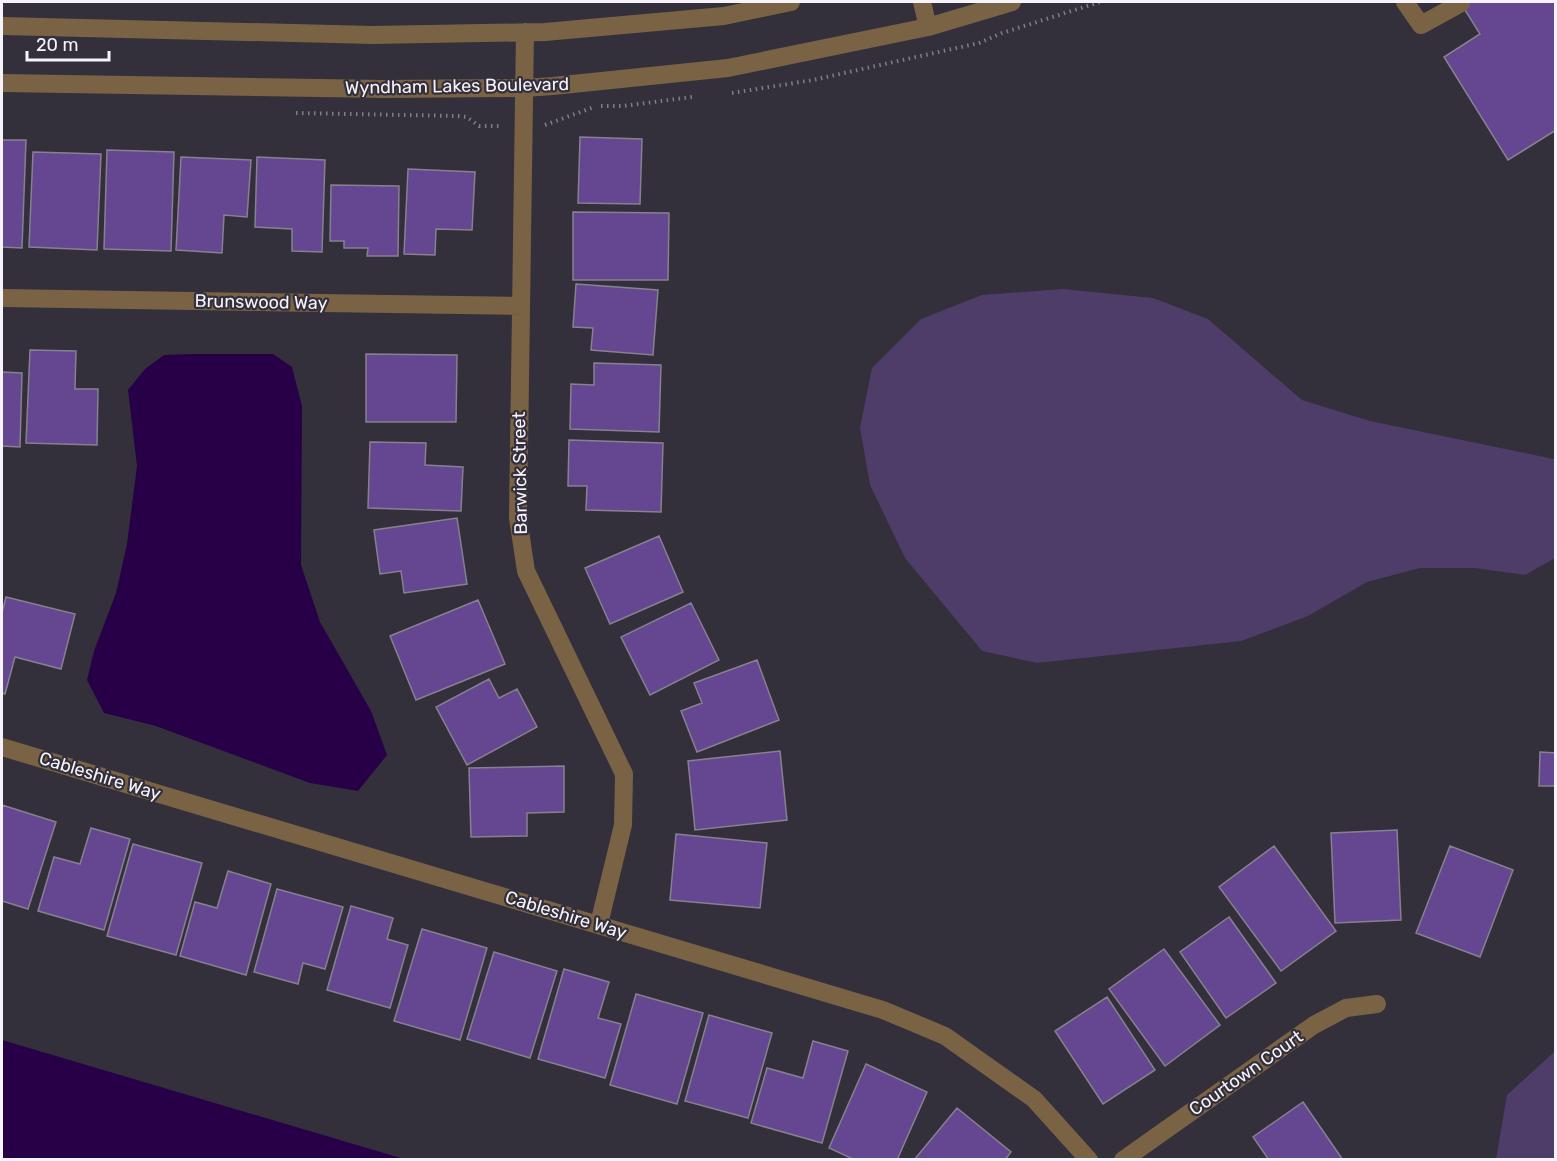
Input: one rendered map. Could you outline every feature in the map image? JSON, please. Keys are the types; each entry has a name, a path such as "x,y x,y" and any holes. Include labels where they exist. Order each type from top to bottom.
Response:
{"street":[{"path":"2,26 373,35 525,32 724,16 791,2"},
{"path":"922,2 928,27"},
{"name":"Wyndham Lakes Boulevard","path":"2,83 382,89 524,88 728,68 928,27 1012,2"},
{"path":"1405,2 1421,25 1461,3"},
{"name":"Barwick Street","path":"525,32 518,518 526,571 624,774 623,825 599,924"},
{"name":"Brunswood Way","path":"2,298 520,306"},
{"name":"Cableshire Way","path":"2,747 883,1010 945,1036 1034,1099 1089,1160"},
{"name":"Courtown Court","path":"1123,1160 1314,1024 1346,1008 1377,1004"}],"path":[{"path":"478,126 487,126"}],"shaded area":[{"path":"1063,289 1153,298 1208,319 1302,400 1370,421 1554,459 1556,462 1555,558 1525,575 1474,568 1420,568 1367,582 1308,616 1241,641 1037,663 982,651 905,558 870,485 860,428 872,368 921,319 982,295"},
{"path":"273,354 292,367 302,406 301,565 320,622 371,711 387,755 358,791 310,783 156,726 104,713 87,680 94,651 116,593 127,544 137,466 128,390 145,369 164,355"},
{"path":"2,1040 404,1159 2,1159"},
{"path":"1555,1051 1555,1159 1496,1159 1507,1095"}],"building":[{"path":"1460,2 1556,2 1556,130 1508,160 1444,57 1480,34"},
{"path":"580,137 642,139 640,204 578,203"},
{"path":"2,140 26,140 22,248 2,247"},
{"path":"107,150 174,152 171,251 104,249"},
{"path":"33,152 101,154 97,250 29,247"},
{"path":"181,157 251,160 247,217 224,215 222,253 176,250"},
{"path":"257,157 325,160 322,252 292,251 292,229 255,227"},
{"path":"408,169 475,172 472,230 436,229 435,255 404,254"},
{"path":"331,185 399,186 398,256 367,256 368,248 344,248 344,241 330,241"},
{"path":"573,212 669,213 668,280 573,280"},
{"path":"576,284 658,290 653,355 591,350 593,328 573,327"},
{"path":"30,350 76,351 75,389 98,389 97,445 26,443"},
{"path":"366,354 457,355 456,422 366,422"},
{"path":"594,363 661,365 659,432 570,429 571,384 594,385"},
{"path":"2,372 22,373 20,447 2,446"},
{"path":"569,440 663,443 661,512 586,510 587,486 568,486"},
{"path":"370,442 426,443 425,465 463,467 461,511 368,508"},
{"path":"457,518 467,584 404,593 401,571 380,574 374,530"},
{"path":"659,536 683,592 610,624 585,568"},
{"path":"6,597 75,614 61,669 15,657 5,694 2,693 2,613"},
{"path":"478,600 505,664 416,700 390,636"},
{"path":"691,603 719,660 650,695 621,637"},
{"path":"757,660 779,720 697,752 681,711 702,703 694,683"},
{"path":"489,679 499,698 517,689 537,727 467,765 436,707"},
{"path":"780,751 787,820 695,830 688,761"},
{"path":"1540,752 1556,753 1556,786 1539,786"},
{"path":"564,766 564,812 527,813 527,836 471,837 469,768"},
{"path":"2,805 56,822 28,909 2,901"},
{"path":"91,828 130,839 104,930 38,911 54,857 80,864"},
{"path":"1397,830 1401,920 1335,923 1331,833"},
{"path":"676,834 767,843 760,908 670,900"},
{"path":"133,844 202,863 176,955 107,936"},
{"path":"1274,846 1336,931 1281,971 1219,887"},
{"path":"1450,846 1513,870 1480,957 1416,933"},
{"path":"228,871 271,884 246,975 180,956 195,902 217,908"},
{"path":"277,889 343,907 325,969 303,963 298,984 254,972"},
{"path":"351,906 393,918 387,939 408,945 390,1008 327,990"},
{"path":"1229,917 1276,983 1226,1018 1180,952"},
{"path":"422,929 487,948 460,1040 394,1021"},
{"path":"1164,949 1220,1025 1165,1066 1109,989"},
{"path":"494,952 557,971 530,1058 467,1039"},
{"path":"564,969 609,982 598,1018 621,1024 605,1078 538,1059"},
{"path":"636,994 703,1013 677,1104 610,1085"},
{"path":"1107,997 1155,1070 1103,1104 1055,1031"},
{"path":"709,1015 772,1033 748,1118 685,1101"},
{"path":"813,1041 848,1051 822,1143 751,1123 767,1068 803,1078"},
{"path":"866,1064 927,1092 897,1160 855,1160 829,1148"},
{"path":"1303,1102 1343,1160 1269,1160 1253,1137"},
{"path":"957,1108 1011,1152 1005,1160 914,1160"}]}
